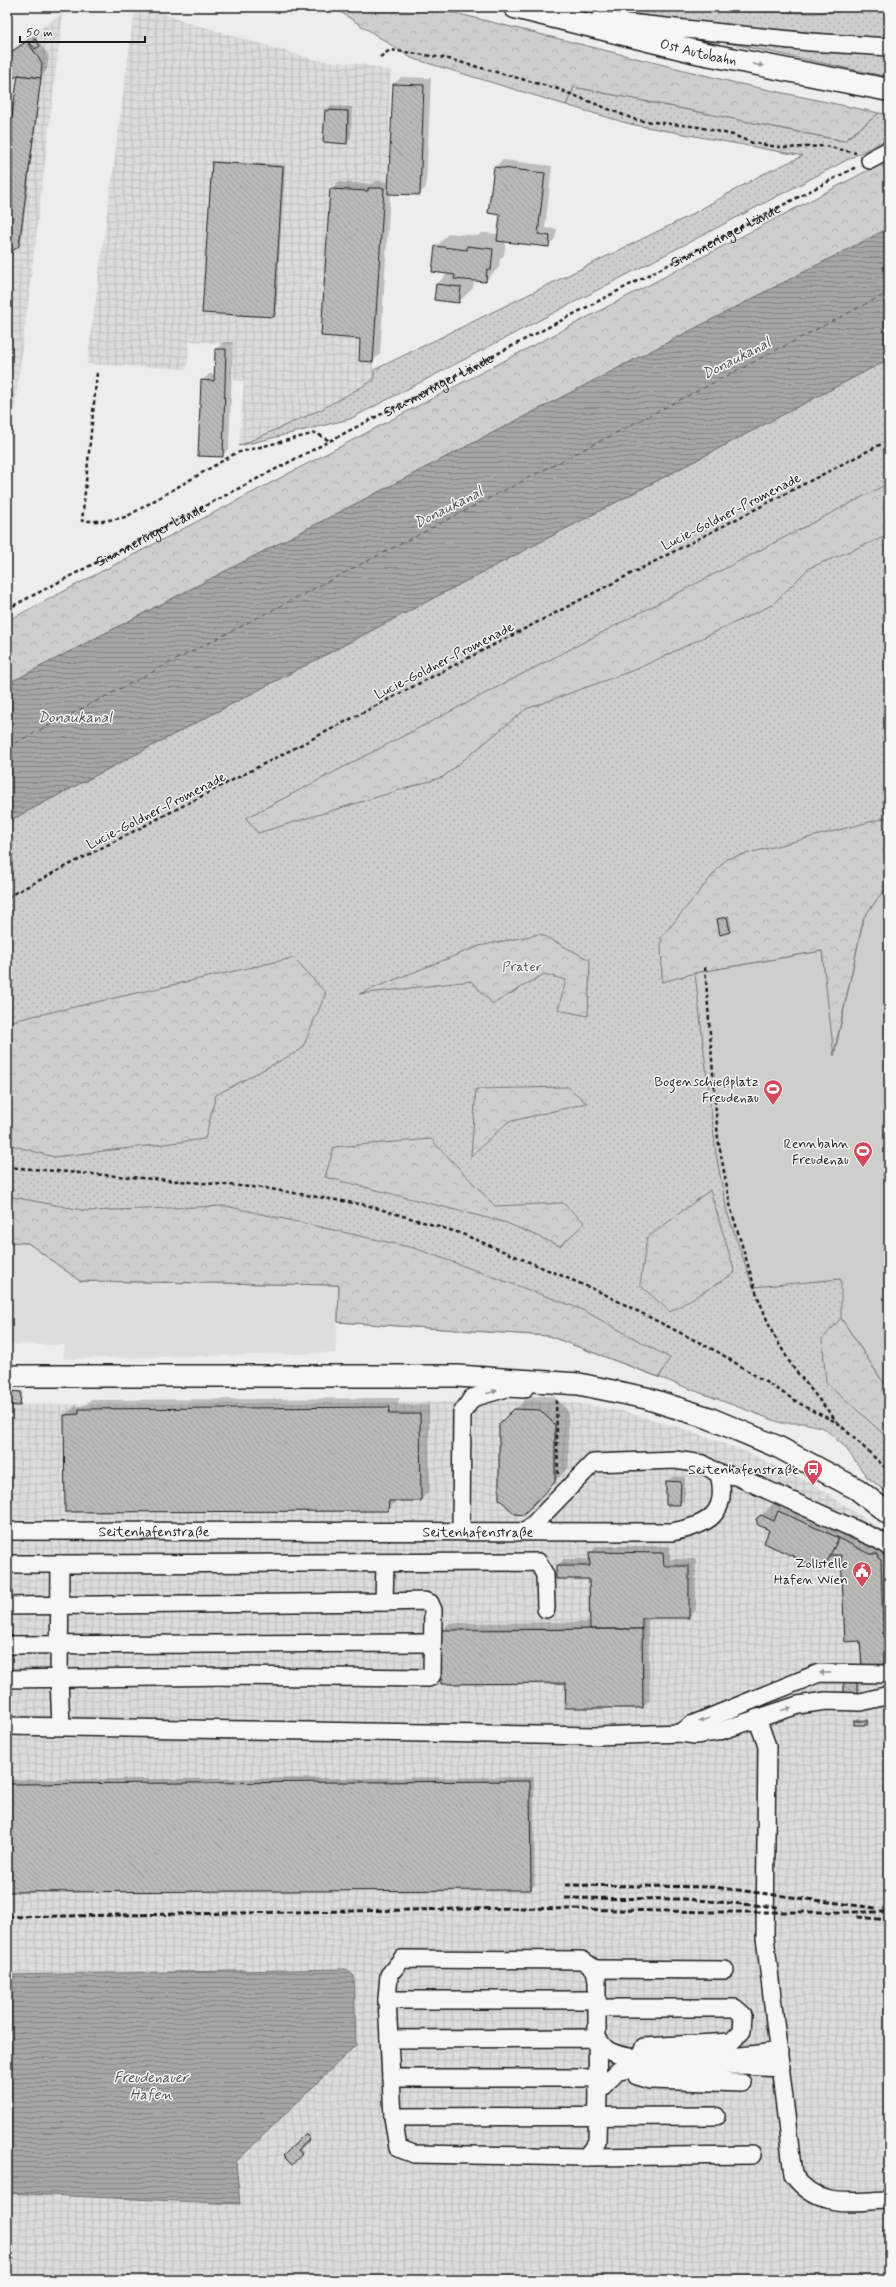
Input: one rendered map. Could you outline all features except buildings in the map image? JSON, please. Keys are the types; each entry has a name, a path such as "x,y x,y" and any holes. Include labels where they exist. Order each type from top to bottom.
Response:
{"highway":[{"name":"Ost Autobahn","path":"515,7 701,53 886,90"}],"main road":[{"path":"7,1376 457,1376 579,1384 646,1398 710,1418 778,1447 857,1489 889,1514"}],"lane":[{"path":"551,16 810,42 889,48"},
{"path":"870,160 889,150"},
{"path":"461,1531 462,1413 472,1398 507,1388 571,1392 608,1390"},
{"path":"527,1531 593,1463 676,1460 703,1464 719,1474 736,1476 879,1540 889,1547"},
{"name":"Seitenhafenstraße","path":"7,1531 672,1532 692,1528 710,1518 719,1506 723,1491 719,1474"},
{"path":"7,1564 538,1562 545,1575 546,1609"},
{"path":"384,1602 385,1563"},
{"path":"60,1564 59,1679 61,1726"},
{"path":"7,1606 424,1601 430,1603 432,1610 432,1675 429,1678 234,1676 7,1679"},
{"path":"7,1645 432,1643"},
{"path":"681,1733 691,1725 819,1673 889,1674"},
{"path":"7,1726 597,1736 681,1733 695,1735 717,1732 798,1705 826,1701 861,1702 889,1695"},
{"path":"757,1718 767,1746 765,1937 793,2175 803,2188 814,2196 834,2202 889,2200"},
{"path":"725,1970 594,1969 582,1960 402,1959 389,1975 387,2000 393,2117 398,2148 414,2154 586,2157 752,2155"},
{"path":"586,2157 597,2142 597,1981 594,1969"},
{"path":"387,2000 735,2008 743,2015 742,2031 731,2042 644,2046 638,2063 637,2076 650,2080 742,2083"},
{"path":"597,2038 608,2051 627,2057 638,2063"},
{"path":"389,2039 597,2038"},
{"path":"391,2078 597,2084 618,2071 638,2063 742,2057 780,2059"},
{"path":"393,2117 716,2116"}],"path":[{"path":"380,57 390,50 445,58 558,89 636,120 700,127 733,135 753,143 785,148 825,146 849,150 870,160"},
{"name":"Simmeringer Lände","path":"7,609 870,160"},
{"path":"97,374 82,521 103,521 126,517 236,453 316,433 330,441"},
{"name":"Lucie-Goldner-Promenade","path":"7,896 82,860 889,440"},
{"path":"705,967 718,1139 731,1209 758,1295 772,1332 792,1366 838,1423 889,1471"},
{"path":"7,1167 264,1188 366,1205 460,1233 598,1291 718,1352 808,1408 838,1423"},
{"path":"556,1400 558,1499"}],"shaded area":[{"path":"146,7 184,21 315,60 362,64 391,71 387,187 384,189 373,362 375,380 322,409 239,446 244,381 229,379 233,345 189,341 187,369 87,364 134,14"},
{"path":"63,13 25,327 7,468 7,53"},
{"path":"7,1242 28,1243 80,1281 340,1285 335,1353 63,1359 65,1345 7,1344"},
{"path":"554,1401 589,1405 626,1412 681,1428 744,1451 813,1484 889,1535 889,2280 7,2280 7,2193 240,2204 236,2162 356,2045 354,1976 346,1969 7,1975 7,1405"}],"green space":[{"path":"316,7 431,7 736,83 879,113 844,141 574,87 566,105 411,58 339,11"},
{"path":"574,7 667,7 716,11 814,13 889,8 889,39 609,15"},
{"path":"690,35 889,55 889,73 885,72 884,76"},
{"path":"574,87 844,141 879,113 889,115 889,138 350,419 239,446 322,409 374,380 374,370 687,217 763,174 803,156 630,124 566,105"},
{"path":"880,164 889,170 889,228 7,684 7,621"},
{"name":"Prater","path":"889,359 889,1494 867,1477 845,1447 824,1428 804,1423 781,1423 549,1336 338,1322 339,1285 80,1281 28,1243 7,1242 7,822"},
{"path":"889,483 889,535 809,568 772,605 637,669 526,709 443,777 258,833 246,818"},
{"path":"889,817 889,884 864,917 833,1058 822,951 695,973 662,982 661,938 726,859"},
{"name":"Bogenschießplatz Freudenau","path":"889,884 889,1388 881,1379 841,1318 841,1279 753,1287 727,1212 716,1154 695,973 822,951 834,1056 864,917"},
{"path":"540,934 590,960 588,1016 558,1010 566,980 544,974 493,1004 471,981 359,994 479,946"},
{"path":"293,958 326,993 302,1049 216,1095 205,1139 54,1157 7,1144 7,1022"},
{"path":"568,1087 587,1103 508,1122 471,1156 476,1089"},
{"path":"431,1139 495,1206 563,1203 585,1223 560,1246 507,1223 325,1177 334,1147"},
{"path":"710,1190 735,1273 670,1312 640,1285 647,1238"},
{"path":"7,1196 87,1211 226,1206 414,1248 581,1309 670,1358 659,1377 549,1336 338,1322 339,1285 80,1281 28,1243 7,1242"},
{"path":"841,1318 881,1379 889,1388 889,1439 826,1382 822,1339"}],"water":[{"name":"Donaukanal","path":"889,228 889,359 7,822 7,684"},
{"name":"Freudenauer Hafen","path":"346,1969 354,1976 356,2045 236,2162 240,2204 7,2193 7,1975"}],"ferry route":[{"path":"7,747 889,292"}],"railway":[{"path":"565,1885 714,1887 876,1908"},
{"path":"565,1898 684,1899 778,1907"},
{"path":"7,1917 522,1908 713,1912 889,1912"},
{"path":"857,1917 889,1920"}],"place":[{"name":"Bogenschießplatz Freudenau","path":"773,1106"},
{"name":"Rennbahn Freudenau","path":"863,1168"},
{"name":"Seitenhafenstraße","path":"813,1486"},
{"name":"Zollstelle Hafen Wien","path":"862,1588"}]}
